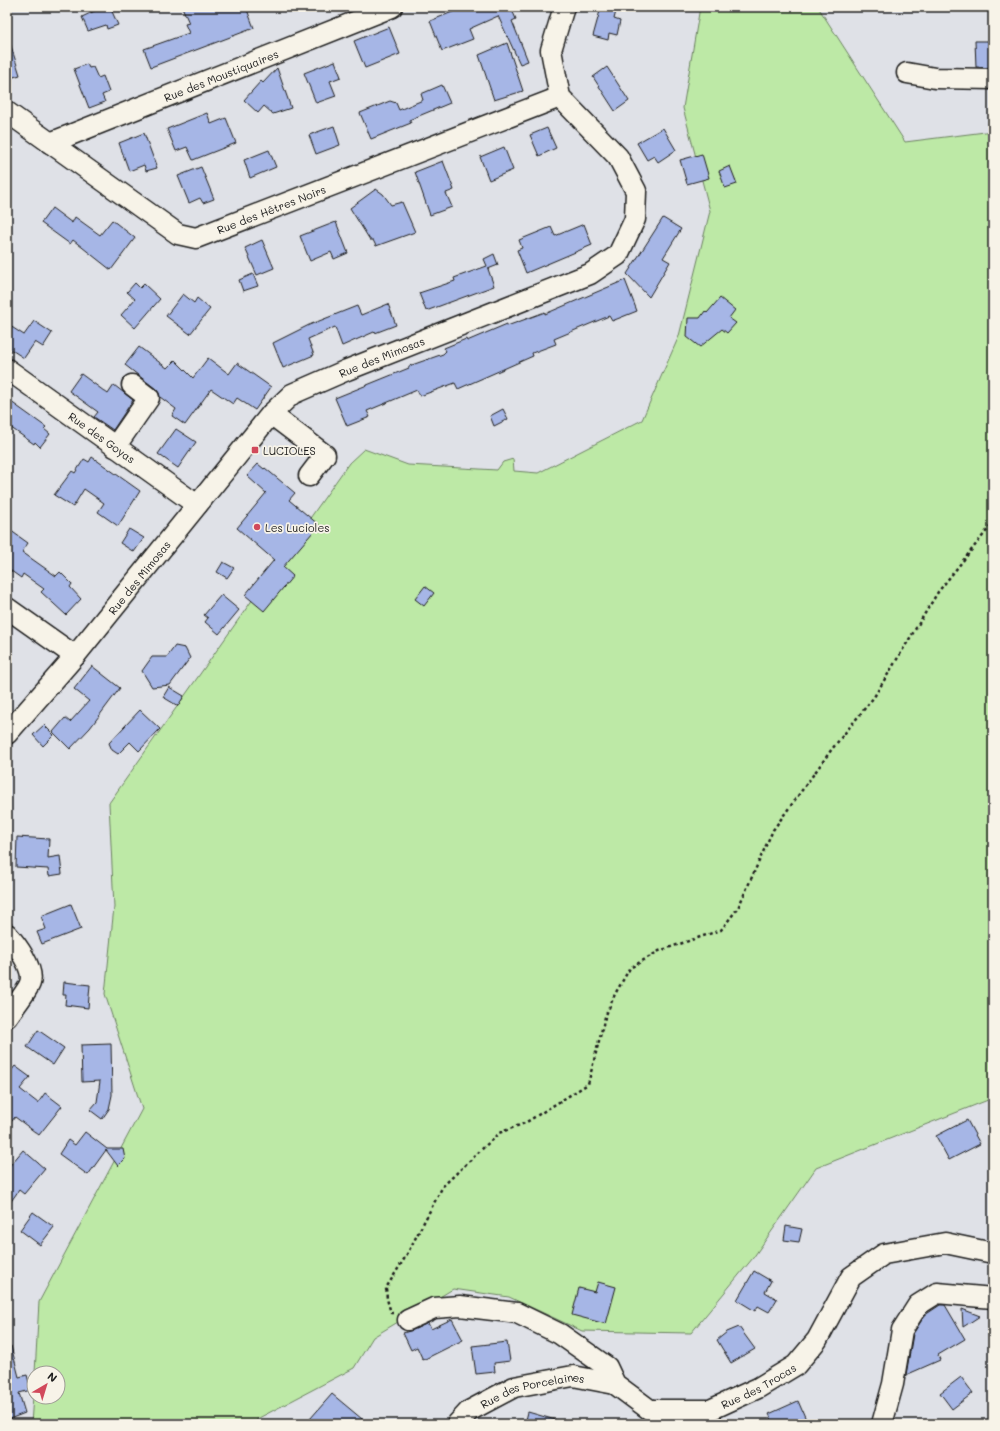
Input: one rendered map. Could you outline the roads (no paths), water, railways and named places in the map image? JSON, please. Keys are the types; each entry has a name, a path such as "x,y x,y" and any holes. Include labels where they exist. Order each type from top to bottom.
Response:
{"street":[{"name":"Rue des Moustiquaires","path":"50,143 392,7"},
{"path":"560,97 551,50 564,7"},
{"path":"907,73 935,78 993,79"},
{"name":"Rue des Hêtres Noirs","path":"7,112 178,234 196,238 560,97"},
{"name":"Rue des Mimosas","path":"7,734 75,656 271,414 292,394 347,370 590,274 618,255 635,220 636,191 618,157 560,97"},
{"name":"Rue des Goyas","path":"7,369 197,505"},
{"path":"115,447 149,398 132,385"},
{"path":"271,414 325,455 309,476"},
{"path":"7,608 75,656"},
{"path":"7,934 26,961 30,972 30,983 7,1017"},
{"name":"Rue des Trocas","path":"408,1320 434,1308 460,1306 517,1313 560,1334 607,1367 615,1384 650,1410 710,1410 758,1388 796,1365 817,1340 851,1277 884,1254 944,1243 993,1253"},
{"path":"882,1424 893,1384 902,1330 918,1305 936,1293 993,1298"},
{"name":"Rue des Porcelaines","path":"457,1424 468,1411 514,1387 573,1376 615,1384"}],"place":[{"name":"LUCIOLES","path":"255,450"},
{"name":"Les Lucioles","path":"257,527"}]}
